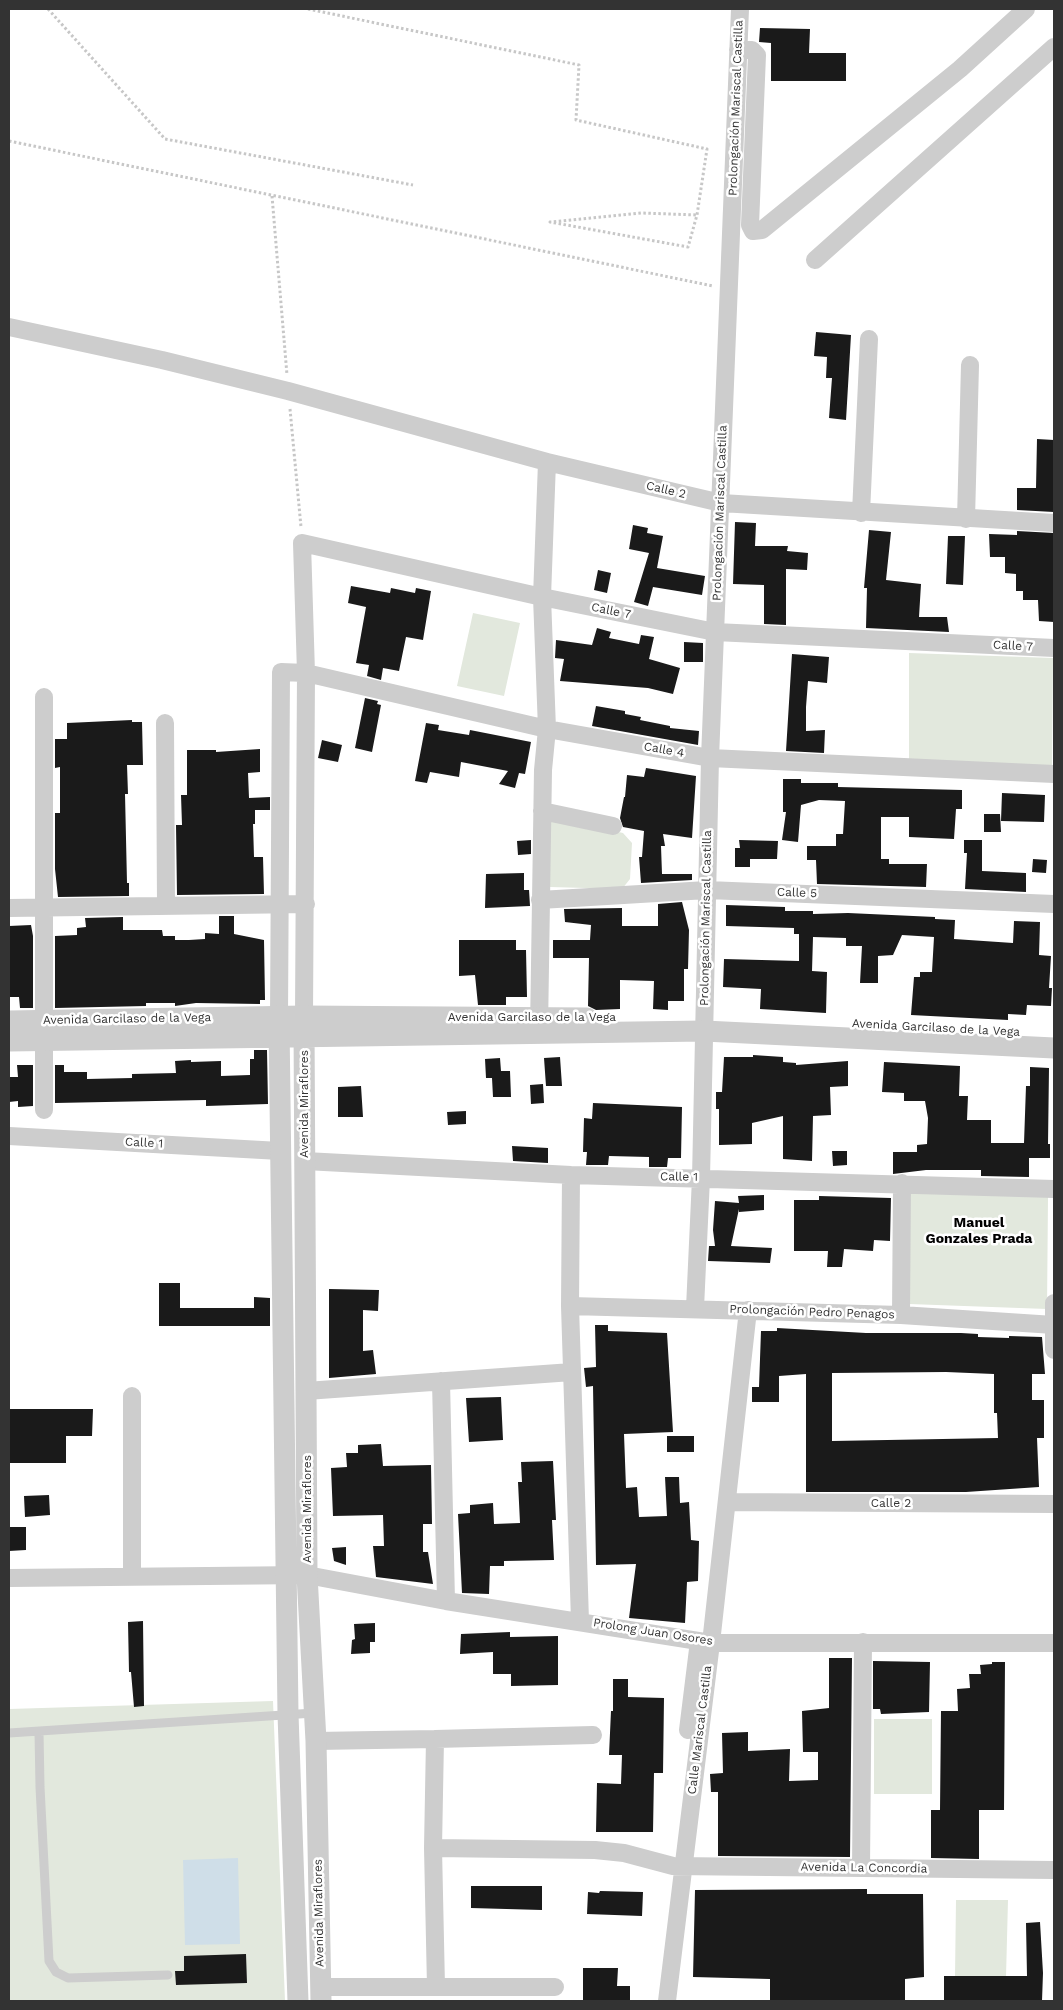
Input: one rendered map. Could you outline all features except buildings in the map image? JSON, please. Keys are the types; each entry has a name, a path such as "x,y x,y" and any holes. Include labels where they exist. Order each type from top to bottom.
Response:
{"street":[{"name":"Prolongación Mariscal Castilla","path":"694,1308 701,1178 710,758 740,9"},
{"path":"738,50 752,50 757,55 750,225 753,232 762,230 922,100 1026,9"},
{"path":"815,260 1054,47"},
{"name":"Calle 2","path":"9,327 162,360 288,391 547,462 721,503 1054,524"},
{"path":"861,513 869,339"},
{"path":"966,519 970,365"},
{"path":"539,1026 542,811 546,729 542,597 547,462"},
{"path":"302,543 306,672 304,1016"},
{"name":"Calle 7","path":"302,543 542,597 715,632 1054,648"},
{"name":"Calle 4","path":"281,904 282,672 306,672 546,729 710,758 1054,774"},
{"path":"44,697 44,1110"},
{"path":"164,723 166,906"},
{"path":"542,811 613,826"},
{"name":"Calle 5","path":"540,900 707,890 1054,904"},
{"path":"280,1016 281,904"},
{"path":"9,908 306,904"},
{"name":"Avenida Garcilaso de la Vega","path":"43,1030 280,1016 539,1026"},
{"name":"Avenida Miraflores","path":"280,1016 280,1151 288,1714 298,2001"},
{"name":"Avenida Miraflores","path":"304,1016 308,1575 316,1741 321,1994"},
{"name":"Avenida Garcilaso de la Vega","path":"9,1021 43,1030 279,1038 539,1026 704,1024 1054,1034"},
{"name":"Avenida Garcilaso de la Vega","path":"704,1024 1054,1048"},
{"path":"9,1041 43,1030"},
{"name":"Calle 1","path":"9,1136 280,1151"},
{"name":"Calle 1","path":"305,1161 571,1175 902,1183 1054,1189"},
{"path":"571,1175 570,1306 580,1621"},
{"path":"900,1315 902,1183"},
{"path":"1054,1303 1054,1350"},
{"name":"Prolongación Pedro Penagos","path":"570,1306 900,1315 1054,1325"},
{"name":"Calle Mariscal Castilla","path":"667,2001 678,1866 705,1642 728,1502 748,1310"},
{"path":"306,1391 572,1372"},
{"path":"441,1381 446,1601"},
{"path":"132,1396 132,1577"},
{"name":"Calle 2","path":"728,1502 1054,1504"},
{"name":"Prolong Juan Osores","path":"9,1578 308,1575 446,1601 705,1642 1054,1643"},
{"path":"861,1868 863,1642"},
{"path":"316,1741 593,1735"},
{"path":"434,1739 433,1848 436,1987"},
{"name":"Avenida La Concordia","path":"433,1848 595,1850 624,1854 678,1866 1054,1870"},
{"name":"Calle Mariscal Castilla","path":"655,2001 678,1866"},
{"path":"321,1994 436,1987 555,1987"}],"lane":[{"path":"9,1733 315,1713"},
{"path":"39,1732 49,1961 56,1972 68,1978 168,1975"}],"path":[{"path":"48,9 165,140 412,185"},
{"path":"308,9 579,65 576,120 707,150 698,215 688,247 550,222 642,213 698,215"},
{"path":"9,141 728,290"},
{"path":"272,196 302,543"}],"shaded area":[{"path":"473,613 520,623 504,696 457,686"},
{"path":"909,653 1053,658 1052,768 909,761"},
{"path":"554,817 623,833 632,843 630,879 622,889 550,887 548,821"},
{"path":"910,1191 1048,1197 1047,1309 909,1304"},
{"path":"273,1701 285,2001 9,2001 9,1709"},
{"path":"874,1719 932,1719 932,1794 874,1794"},
{"path":"238,1858 240,1944 185,1945 183,1860"},
{"path":"956,1900 1008,1900 1006,1977 955,1976"}],"district":[{"name":"Manuel Gonzales Prada","path":"979,1232"}]}
